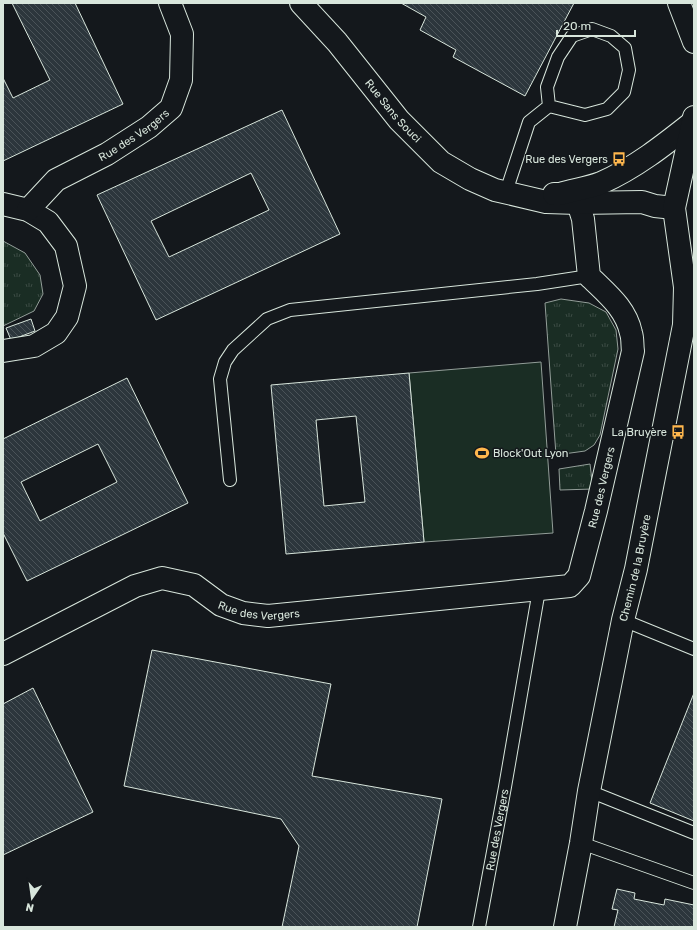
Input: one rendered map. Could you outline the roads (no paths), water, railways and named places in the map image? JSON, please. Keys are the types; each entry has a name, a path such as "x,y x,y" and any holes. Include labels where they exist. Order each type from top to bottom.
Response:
{"main road":[{"name":"Rue des Vergers","path":"28,210 56,180 107,154 149,127 171,108 181,80 182,34 170,3"},
{"name":"Rue Sans Souci","path":"301,3 337,42 399,120 441,162 470,179 495,190 546,202 642,202 655,206 674,208 693,120"},
{"path":"679,3 694,42"},
{"name":"Rue Sans Souci","path":"506,192 560,194 600,183 637,164 667,143 693,120"},
{"path":"578,203 583,219 589,276"},
{"path":"3,204 28,210 48,222 66,246 75,286 67,317 56,333 34,346 3,351"},
{"name":"Chemin de la Bruyère","path":"565,927 589,791 623,620 636,568 684,325 684,287 674,208"},
{"name":"Rue des Vergers","path":"3,654 135,586 162,578 194,585 222,605 243,613 268,616 570,586 579,576 596,511 633,351 632,333 625,314 612,298 589,276"}],"lane":[{"path":"592,29 611,36 625,48 629,70 624,92 607,109 585,116 549,106 547,87 558,57 572,36 592,29"},
{"path":"506,192 529,122 549,106"},
{"path":"230,480 220,379 225,362 233,350 267,319 290,310 537,284 589,276"},
{"name":"Rue des Vergers","path":"479,927 539,590"},
{"path":"623,620 694,649"},
{"path":"589,791 694,833"},
{"path":"581,843 694,884"}],"place":[{"name":"Rue des Vergers","path":"619,159"},
{"name":"La Bruyère","path":"678,432"},
{"name":"Block'Out Lyon","path":"482,453"}]}
